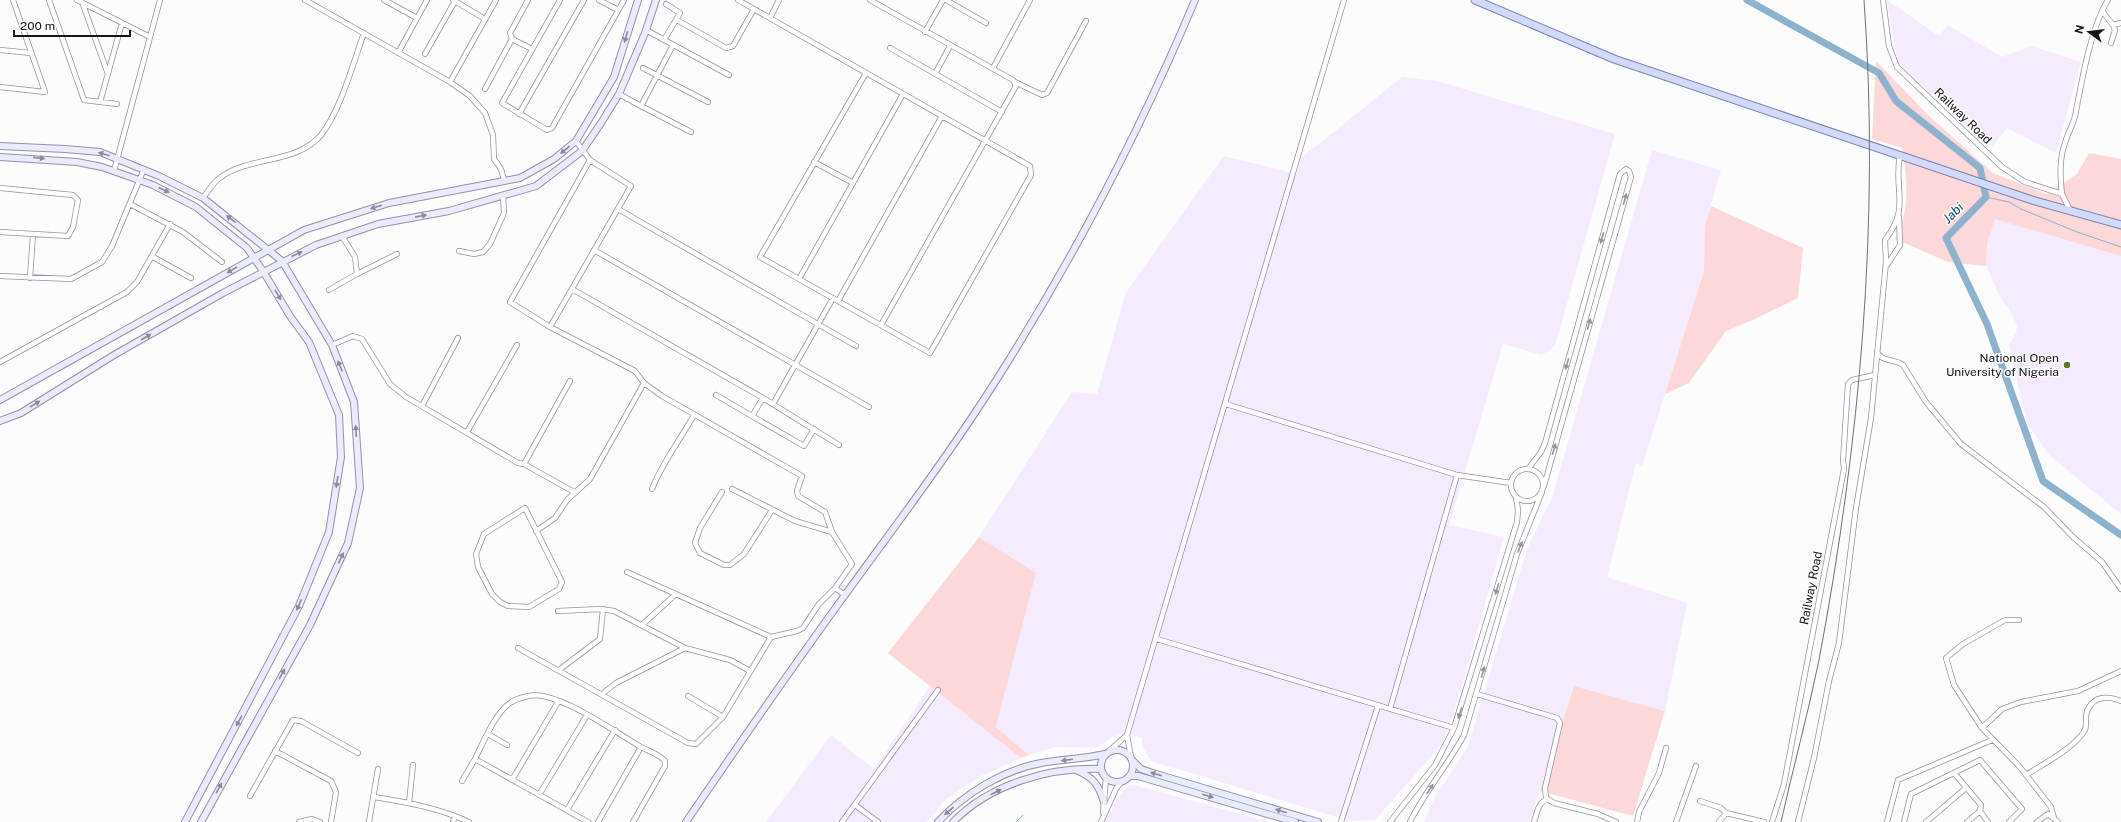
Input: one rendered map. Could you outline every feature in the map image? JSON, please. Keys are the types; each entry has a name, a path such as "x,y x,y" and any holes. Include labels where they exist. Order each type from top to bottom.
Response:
{"main road":[{"path":"1475,0 1614,59 1900,154 2009,192 2071,212 2121,225"}],"street":[{"path":"0,87 45,92 13,0"},
{"path":"49,0 84,100 117,104"},
{"path":"114,171 160,0"},
{"path":"305,0 450,82 470,96 485,113 493,135 494,159 501,169 504,180"},
{"path":"384,0 417,18"},
{"path":"398,53 427,0"},
{"path":"425,54 454,0 485,19"},
{"path":"450,82 496,0"},
{"path":"528,0 510,33 512,39 532,49"},
{"path":"560,0 502,101 503,105 548,130 552,128 624,0"},
{"path":"519,114 584,0"},
{"path":"599,0 618,10"},
{"path":"0,400 253,257 304,230 390,203 520,178 554,159 576,140 614,77 638,0"},
{"path":"0,420 21,413 114,355 263,271 316,245 378,224 449,211 536,186 582,151 619,94 646,30 656,0"},
{"path":"738,0 1030,166 1031,175 930,353 760,257 866,73"},
{"path":"770,18 779,0"},
{"path":"870,0 950,46 993,68 1015,82 1042,95 1047,93 1086,21"},
{"path":"925,32 944,0 986,23"},
{"path":"993,68 1030,0"},
{"path":"686,822 778,687 940,464 996,381 1040,308 1147,108 1195,0"},
{"path":"1103,816 1106,778 1101,769 1102,759 1126,736 1157,639 1344,0"},
{"name":"Railway Road","path":"1883,0 1889,46 1897,67 2002,167 2025,182 2062,194"},
{"path":"2071,212 2062,194 2059,172 2063,148 2076,112 2082,76 2102,11 2108,0"},
{"path":"80,1 108,74"},
{"path":"80,1 150,37"},
{"path":"664,40 677,20 679,11 666,4"},
{"path":"677,20 726,48 729,48 732,46 754,9"},
{"path":"2102,11 2115,30 2111,43"},
{"path":"100,102 122,23"},
{"path":"2113,25 2121,23"},
{"path":"646,30 729,75"},
{"path":"203,198 215,181 222,176 234,170 294,152 311,144 321,135 334,115 364,34"},
{"path":"485,88 512,39"},
{"path":"641,106 673,45"},
{"path":"935,74 950,46"},
{"path":"890,48 1002,112"},
{"path":"0,50 31,53"},
{"path":"643,68 708,102"},
{"path":"881,325 1015,91 1015,82"},
{"path":"619,94 691,132"},
{"path":"799,279 904,94"},
{"path":"773,404 818,324 835,300 942,116"},
{"path":"550,327 631,186 590,160 582,151 576,140"},
{"path":"0,146 100,152 118,158 187,188 203,198 282,261 332,345 354,402 360,488 348,543 310,625 201,822"},
{"path":"1885,272 1888,262 1900,245 1900,154"},
{"path":"0,157 77,162 114,171 178,196 196,207 247,248 263,271 290,316 309,342 339,415 341,457 329,532 299,606 185,822"},
{"path":"590,160 510,302 550,327 635,371 644,383 694,415 802,476 797,491 798,496 825,512 832,532 852,564 835,588 819,604 803,628 797,631 771,637 627,572"},
{"path":"814,162 853,183"},
{"path":"0,276 71,279 91,270 102,262 112,246 144,169"},
{"path":"1410,822 1422,800 1455,753 1464,735 1518,550 1544,486 1631,177 1631,173 1626,169 1620,174 1545,443 1541,452 1528,469"},
{"path":"0,188 45,191 73,195 77,198 73,227 68,236 0,232"},
{"path":"459,251 474,254 483,252 490,244 504,213 503,195"},
{"path":"130,204 170,224 195,240 222,262"},
{"path":"618,209 856,346"},
{"path":"1798,822 1814,758 1829,680 1839,643 1853,530 1871,418 1876,352 1885,272 1884,240 1893,229 1899,213"},
{"path":"0,362 127,292 138,282 170,224"},
{"path":"30,278 33,234"},
{"path":"342,236 355,257 357,274"},
{"path":"594,250 869,407"},
{"path":"329,290 397,254"},
{"path":"152,257 191,278"},
{"path":"572,289 764,398 839,444"},
{"path":"332,345 353,336 362,338 390,384 406,397 518,463 524,464 574,492"},
{"path":"422,406 458,338"},
{"path":"467,432 517,345"},
{"path":"1876,352 1882,359 1899,362 1903,365 1926,402 1961,444 2022,488 2048,510 2073,537 2102,562 2121,589"},
{"name":"Railway Road","path":"1771,822 1784,784 1844,469 1843,453 1848,384 1852,380 1875,375"},
{"path":"524,464 570,381"},
{"path":"536,531 555,518 574,492 590,479 644,383"},
{"path":"716,395 804,446 814,429"},
{"path":"752,416 764,398"},
{"path":"1226,404 1457,475 1511,483"},
{"path":"652,490 663,464 680,442 694,415"},
{"path":"1390,822 1435,765 1454,728 1517,522 1518,510 1516,497 1511,488 1511,483 1519,471 1528,469 1538,472 1544,486"},
{"path":"1390,709 1457,475"},
{"path":"732,489 805,525 832,532"},
{"path":"722,492 700,528 695,544 700,553 724,565 730,565 744,554 772,510"},
{"path":"1516,497 1521,501 1533,501 1542,492"},
{"path":"525,508 536,531 561,578 561,586 529,607 508,606 500,602 492,594 478,567 476,554 484,534 525,508"},
{"path":"835,588 845,595"},
{"path":"643,624 676,594"},
{"path":"558,611 603,609 614,611 643,624 685,648 730,660 750,671"},
{"path":"559,670 600,639 603,609"},
{"path":"2019,620 2005,620 1963,644 1946,658 1954,685 1982,728 2026,775 2051,807 2054,818"},
{"path":"518,648 692,744 699,742 723,717 771,637"},
{"path":"1157,639 1454,728"},
{"path":"602,694 616,683 685,648"},
{"path":"1982,728 2002,709 2021,702 2078,692 2121,671"},
{"path":"842,822 938,690"},
{"path":"1477,694 1554,716 1559,720 1559,726 1545,788 1548,799"},
{"path":"462,781 504,707 517,699 542,696 587,715 663,759 666,764 633,822"},
{"path":"688,696 723,717"},
{"path":"2026,775 2068,748 2081,735 2085,730 2088,711 2092,705 2101,698 2107,696 2121,702"},
{"path":"512,780 558,702"},
{"path":"1341,822 1378,706"},
{"path":"539,795 587,715"},
{"path":"250,796 290,723 296,719 358,753"},
{"path":"567,810 615,730"},
{"path":"488,734 508,745"},
{"path":"1101,822 1121,782 1130,776 1133,771 1132,759 1126,736"},
{"path":"1887,822 1898,780 1992,740"},
{"path":"598,822 641,747"},
{"path":"1637,822 1639,812 1659,773 1666,748"},
{"path":"938,822 948,811 969,795 1016,771 1040,763 1107,753 1119,749 1132,759 1141,769 1318,822"},
{"path":"276,751 331,781 336,792 331,822"},
{"path":"474,759 588,822"},
{"path":"1904,822 1911,794 1980,760 2022,809 2009,822"},
{"path":"409,803 413,766"},
{"path":"1676,822 1696,766"},
{"path":"369,822 378,769"},
{"path":"953,822 973,806 1019,781 1074,769 1101,769"},
{"path":"1074,769 1093,779 1100,790 1104,802"},
{"path":"1954,773 1981,805 1980,811 1968,822"},
{"path":"1130,776 1138,776 1295,822"},
{"path":"1106,778 1115,782 1121,782"},
{"path":"1926,822 1966,788"},
{"path":"374,797 409,803 455,816 469,822"},
{"path":"1534,822 1543,800 1548,799 1577,810 1598,814 1616,822"},
{"path":"1700,802 1721,808 1726,814 1762,822"},
{"path":"855,805 878,822"},
{"path":"1980,811 1988,822"},
{"path":"1719,822 1726,814"},
{"path":"2037,822 2048,814 2058,822"},
{"path":"453,822 455,816"},
{"path":"299,822 312,819 320,822"}],"shaded area":[{"path":"1887,0 1939,36 1948,25 2002,57 2032,46 2081,62 2056,153 2007,128 1992,147 1898,64"},
{"path":"1876,61 1930,117 1993,173 2046,194 2077,174 2089,153 2121,159 2121,256 1995,219 1987,244 1986,266 1948,262 1895,239 1904,217 1906,206 1905,171 1902,148 1872,139"},
{"path":"1402,77 1437,81 1615,134 1555,346 1542,355 1503,344 1449,525 1504,537 1454,712 1442,744 1375,820 1350,821 1151,761 1144,749 1141,737 1119,733 1096,748 1056,747 1029,755 996,727 1036,573 979,537 1072,392 1097,394 1126,292 1224,156 1297,174 1300,159"},
{"path":"1652,150 1721,170 1705,225 1704,271 1642,466 1636,463 1607,577 1687,603 1665,711 1574,686 1529,822 1424,822 1436,795 1468,747 1527,549 1552,498"},
{"path":"1711,206 1803,248 1798,298 1753,320 1726,331 1689,383 1665,394 1704,271 1705,225"},
{"name":"National Open University of Nigeria","path":"1995,218 2121,256 2121,514 2049,455 2027,424 2009,345 2016,333 2017,325 2009,309 2001,299 1986,266 1987,244"},
{"path":"979,537 1036,573 996,727 1029,755 1021,758 888,653"},
{"path":"930,686 1021,758 981,776 946,799 927,822 766,822 831,735 874,769"},
{"path":"1574,686 1665,711 1633,816 1540,791"},
{"path":"1129,785 1138,786 1270,822 1107,822 1116,800"}],"waterway":[{"name":"Jabi","path":"1747,0 1879,73 1896,101 1980,168 1986,197 1946,238 1987,324 2043,481 2121,535"},
{"path":"1986,197 2009,202 2021,209 2077,232 2121,247"},
{"path":"1016,822 1023,815"}],"tram line":[{"path":"1781,822 1819,660 1846,496 1855,414 1863,331 1868,248 1868,83 1864,0"}],"place":[{"name":"National Open University of Nigeria","path":"2067,365"}]}
